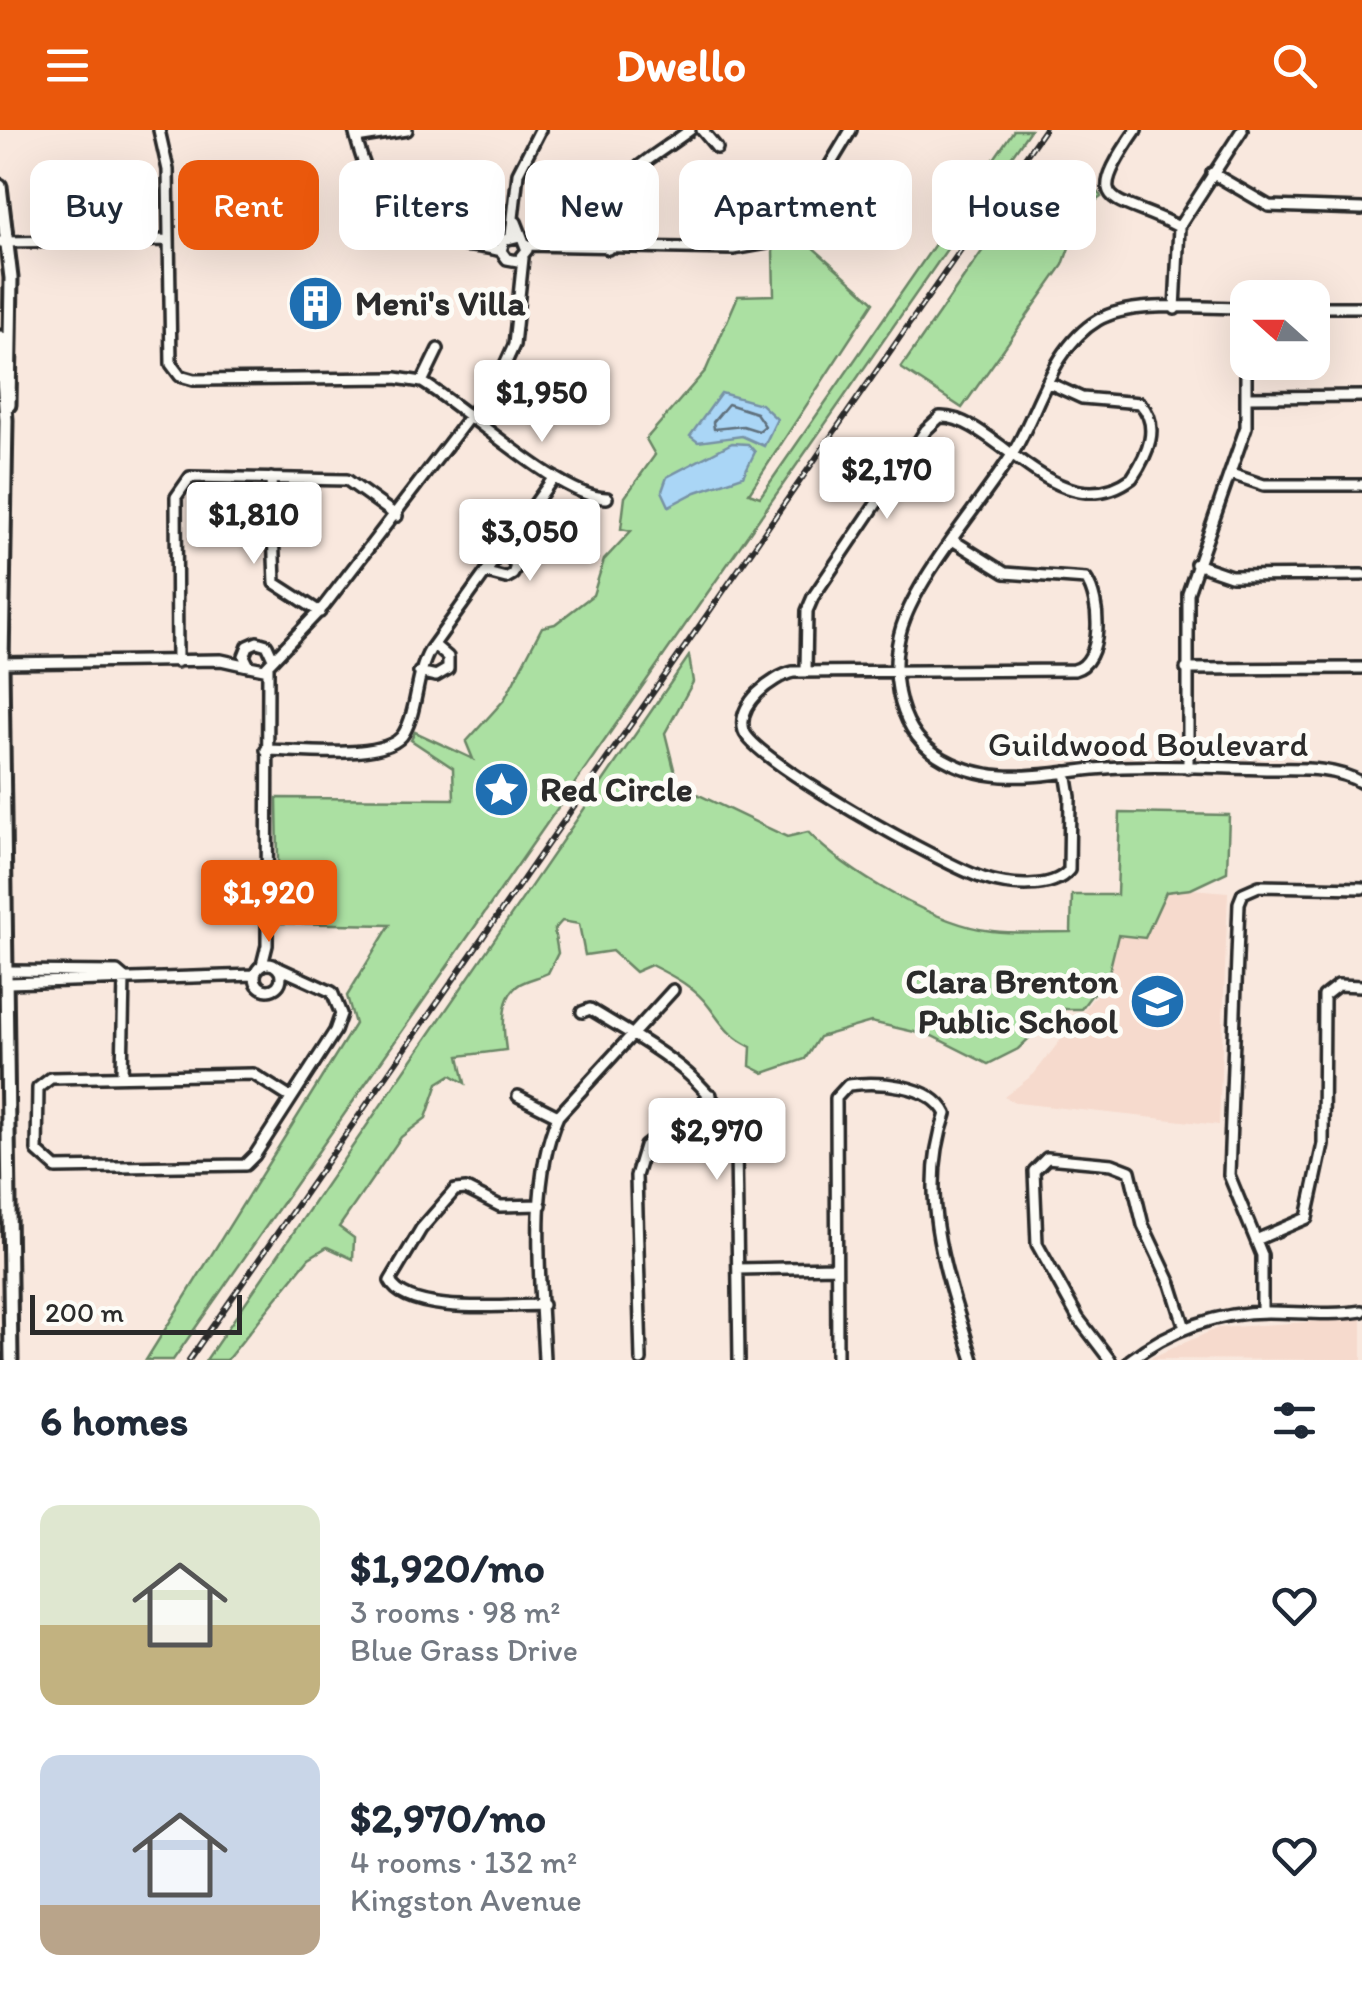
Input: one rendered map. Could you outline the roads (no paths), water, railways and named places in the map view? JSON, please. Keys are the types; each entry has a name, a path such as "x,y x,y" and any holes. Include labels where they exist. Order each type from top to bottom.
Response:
{"main road":[{"path":"0,186 12,390 6,420"},
{"path":"0,337 6,420 2,826 8,977 11,1360"}],"street":[{"path":"159,130 168,170 171,364 180,376 194,380 396,378 422,382 554,477 595,498 607,498"},
{"path":"363,160 355,134 407,130"},
{"path":"2,663 221,660 251,668 270,661 320,612 499,378 514,345 518,173 540,130"},
{"path":"651,160 690,130"},
{"path":"702,130 717,148"},
{"path":"659,249 734,249 767,243 800,216 852,130"},
{"path":"1136,130 1107,172 1107,187 1116,201 1179,227"},
{"path":"1175,309 1179,227 1242,130"},
{"path":"1212,173 1269,206 1362,209"},
{"path":"5,242 168,240"},
{"path":"504,255 518,245"},
{"path":"504,255 518,245"},
{"path":"505,246 525,246"},
{"path":"494,250 504,255 517,283"},
{"path":"1330,307 1362,307"},
{"name":"Guildwood Boulevard","path":"1230,308 1124,310 1098,320 1066,350 1011,456 907,612 898,670 899,695 911,729 936,755 984,776 1188,768 1321,770 1362,783"},
{"path":"422,382 438,349"},
{"path":"1188,768 1188,593 1246,427 1247,380"},
{"path":"806,671 807,611 813,597 932,422 949,416 962,421 1066,488 1123,485 1140,466 1154,428 1150,414 1140,403 1082,398 1048,383"},
{"path":"1247,397 1362,396"},
{"path":"1231,474 1264,485 1362,484"},
{"path":"178,662 178,489 190,477 347,480 396,516"},
{"path":"266,750 378,751 396,743 405,732 419,672 434,645 554,477"},
{"path":"271,478 276,583 320,612"},
{"path":"954,541 1004,573 1086,579 1093,589 1095,654 1083,668 806,671 766,682 744,721 749,739 859,816 983,879 1051,884 1062,879 1070,859 1066,772"},
{"path":"487,573 506,578 513,574 516,566 504,550"},
{"path":"1196,564 1231,576 1362,575"},
{"path":"221,660 257,642 285,644"},
{"path":"267,645 267,945 258,974 268,990 300,976"},
{"path":"419,672 436,676 448,670 448,656 434,645"},
{"path":"245,651 266,691"},
{"path":"1186,669 1362,668"},
{"path":"1262,1312 1262,1255 1228,1175 1239,903 1243,894 1259,886 1362,888"},
{"path":"267,945 280,984"},
{"path":"8,977 117,972 124,978 241,978 276,966 332,992 341,1014 292,1098 245,1165 56,1168 37,1151 42,1082 62,1076 253,1074 292,1098"},
{"path":"122,1075 124,978"},
{"path":"1256,1240 1307,1218 1324,1144 1324,996 1338,985 1362,986"},
{"path":"544,1360 541,1205 544,1158 558,1116 673,990"},
{"path":"582,1012 590,1009 631,1034 711,1095 728,1116 736,1147 739,1360"},
{"path":"837,1360 836,1098 848,1085 888,1083 932,1098 946,1114 933,1162 936,1234 972,1360"},
{"path":"641,1360 636,1176 645,1146 711,1095"},
{"path":"518,1096 558,1116"},
{"path":"1110,1360 1078,1318 1037,1244 1034,1172 1047,1158 1112,1164 1130,1171 1143,1225 1171,1284 1185,1328"},
{"path":"541,1205 500,1206 466,1189 455,1190 421,1229 390,1282 401,1294 445,1305 543,1305"},
{"path":"738,1270 836,1268"},
{"path":"1130,1360 1185,1328 1262,1312 1362,1310"}],"water":[{"path":"721,393 761,404 777,419 764,446 742,436 698,442 690,436"},
{"path":"732,443 748,444 755,452 743,476 669,506 662,491 667,477"}],"railway":[{"path":"189,1360 1044,130"}],"place":[{"name":"Meni's Villa","path":"316,303"},
{"name":"Red Circle","path":"501,789"},
{"name":"Clara Brenton Public School","path":"1157,1001"}]}
